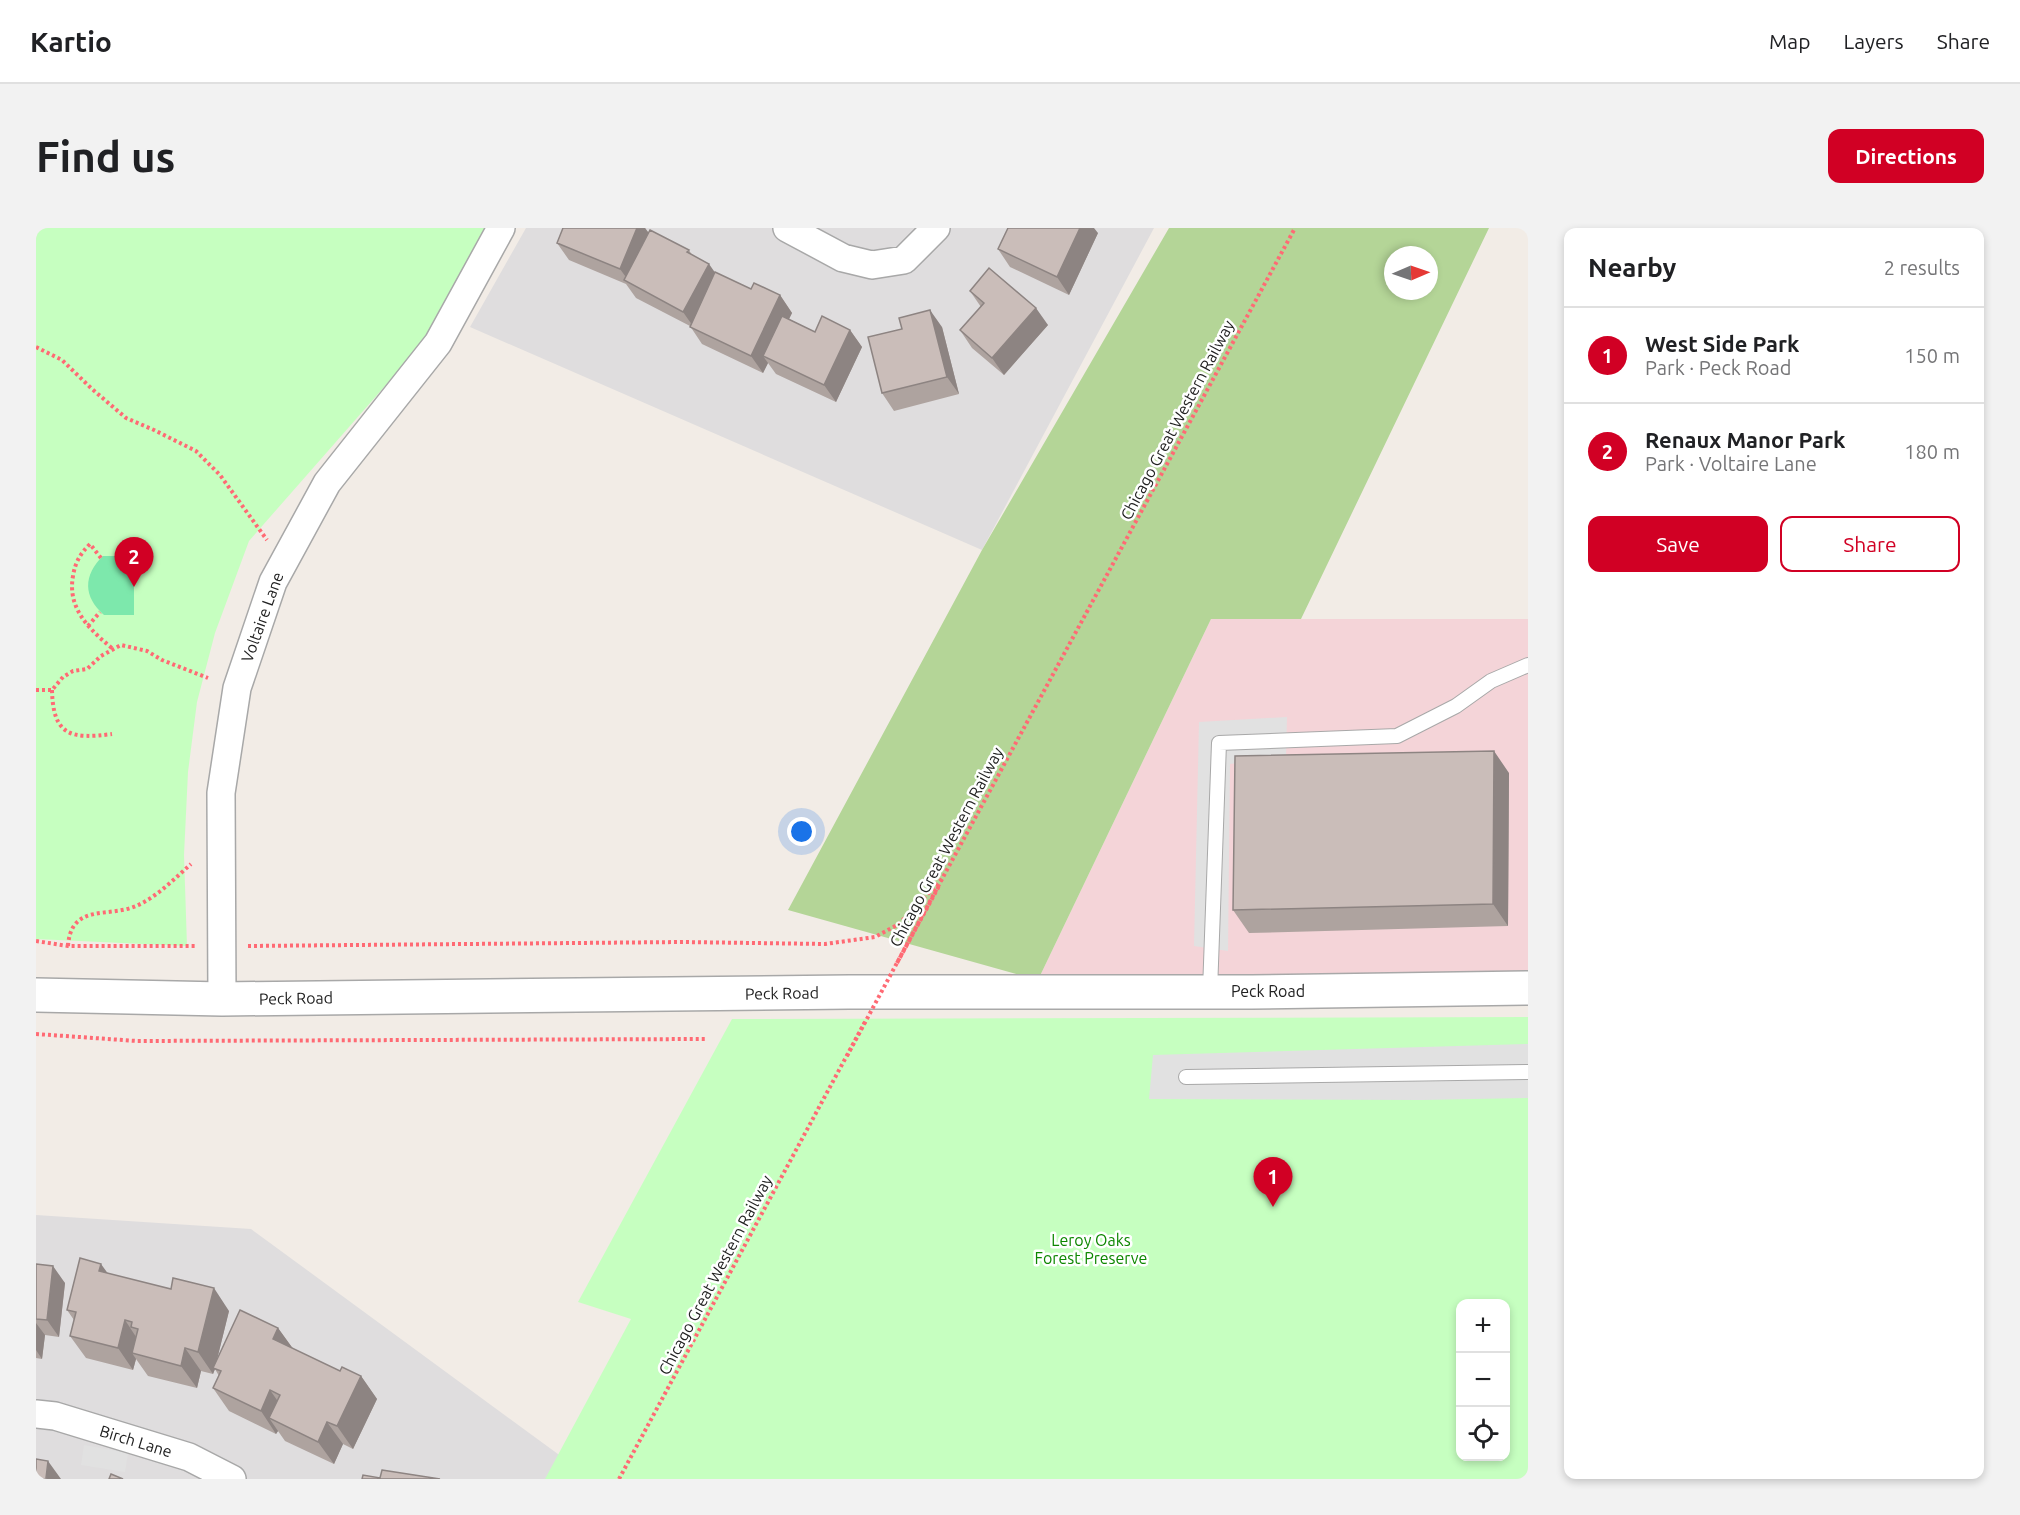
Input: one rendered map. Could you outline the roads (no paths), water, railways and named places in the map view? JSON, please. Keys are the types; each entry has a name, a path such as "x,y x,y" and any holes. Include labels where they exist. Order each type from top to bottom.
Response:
{"street":[{"name":"Voltaire Lane","path":"222,999 221,793 237,688 273,582 327,483 438,343 501,228"},
{"path":"787,228 843,258 872,265 904,260 936,228"},
{"name":"Peck Road","path":"36,995 222,999 1528,988"},
{"name":"Birch Lane","path":"36,1414 55,1416 189,1457 232,1479"}],"lane":[{"path":"1210,992 1219,743 1397,736 1456,706 1491,681 1528,665"},
{"path":"1186,1077 1528,1072"}],"place":[{"name":"Renaux Manor Park","path":"134,587"},
{"name":"West Side Park","path":"1273,1207"}],"park label":[{"name":"Leroy Oaks Forest Preserve","path":"1091,1249"}]}
